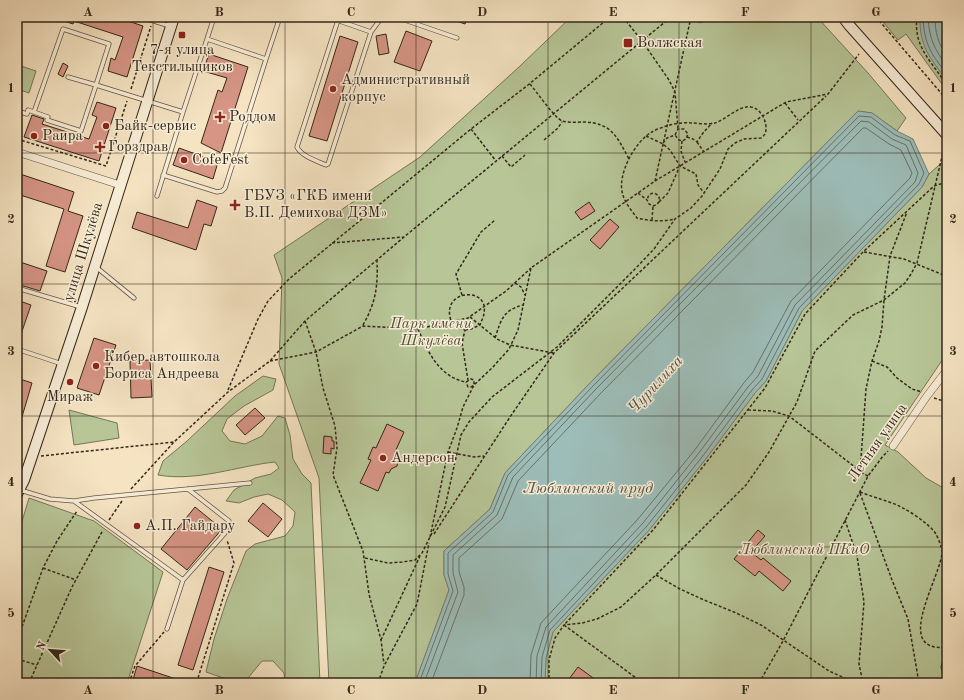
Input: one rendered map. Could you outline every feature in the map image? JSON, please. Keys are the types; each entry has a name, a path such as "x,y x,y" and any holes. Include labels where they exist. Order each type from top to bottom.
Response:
{"street":[{"path":"843,17 947,136"},
{"name":"улица Шкулёва","path":"18,491 24,480 32,457 82,307 172,22"},
{"path":"17,152 120,185"},
{"name":"Летняя улица","path":"893,446 927,396 947,370"}],"lane":[{"path":"141,17 172,22"},
{"path":"157,196 214,17"},
{"path":"163,175 218,192 225,188 280,17"},
{"path":"328,17 371,32"},
{"path":"338,20 297,147 298,150 325,164 328,164 371,32 382,17"},
{"path":"396,17 457,38"},
{"path":"17,111 27,114 28,110 48,117 46,120 80,131 109,44 63,29 34,112"},
{"path":"207,39 266,59"},
{"path":"68,77 183,112"},
{"path":"95,266 134,298"},
{"path":"17,288 82,307"},
{"path":"17,349 63,364"},
{"path":"18,491 50,499 74,501 250,483"},
{"path":"166,629 183,580 225,533 230,522 188,489"},
{"path":"74,501 183,580"}],"path":[{"path":"228,392 258,319 268,301 289,279 471,129 530,84 610,17"},
{"path":"623,17 642,40 669,80 675,92 678,129 675,135 667,138 663,144"},
{"path":"28,683 76,580 107,524 126,495 174,442 228,392 270,361 305,321 404,236 671,17"},
{"path":"655,181 691,17"},
{"path":"876,17 947,100"},
{"path":"917,17 920,47 947,86"},
{"path":"380,640 429,541 484,456 554,353 828,94 859,54"},
{"path":"530,84 554,113 563,121 592,122 610,130 619,141 629,160"},
{"path":"270,361 316,352 363,326 418,330 470,317 506,291 531,268 655,181 785,103 828,94"},
{"path":"785,103 799,121"},
{"path":"745,107 753,107 762,116 766,123 766,133 761,138 744,139 735,143 728,149 720,169 704,193 691,208 675,218 668,220 637,218 623,196 621,186 623,175 632,153 651,132 667,126 678,124 689,122 700,124 712,123 745,107"},
{"path":"544,140 558,128 563,121"},
{"path":"697,142 712,123"},
{"path":"678,129 681,128 687,131 687,137"},
{"path":"471,129 496,161"},
{"path":"675,135 676,138 682,141"},
{"path":"646,136 663,144 670,150 680,166 696,174 698,185 704,193"},
{"path":"685,163 681,151 682,141 687,137 693,138 704,152"},
{"path":"17,139 106,166"},
{"path":"564,625 598,619 621,607 656,575 746,485 770,452 802,392 809,367 816,350 853,315 884,300 905,283 917,263 944,148"},
{"path":"502,156 511,167 525,155"},
{"path":"653,206 656,205 668,193 680,166"},
{"path":"549,683 549,660 555,638 564,625 653,530 766,388 805,314 863,252 907,211 934,186 947,182"},
{"path":"638,193 653,206"},
{"path":"647,200 650,194 654,194 659,198 659,202"},
{"path":"652,220 653,206"},
{"path":"860,472 866,389 882,327 890,256 907,211"},
{"path":"429,541 445,507 461,435 469,422 492,397 557,347 654,250 675,218"},
{"path":"462,295 456,274 481,232 495,220"},
{"path":"332,243 404,236"},
{"path":"863,252 904,258 947,278"},
{"path":"363,326 374,300 378,282 377,260"},
{"path":"378,683 384,666 417,604 448,452 463,406 474,385 493,367 510,345 518,330 531,268"},
{"path":"515,283 520,287 525,295"},
{"path":"462,295 472,295 480,299 484,306 484,314 480,325 472,329 465,330 456,327 451,322 449,313 452,302 462,295"},
{"path":"495,338 501,319 508,311 523,305"},
{"path":"470,317 495,338 510,345 554,353"},
{"path":"305,321 316,352 323,388 334,426 337,448 333,475 365,558 369,594 380,640 384,666"},
{"path":"418,330 426,349 434,362 448,375 466,382 471,388 474,385"},
{"path":"465,330 462,343 468,380"},
{"path":"872,361 887,367 897,378 912,389 921,391 927,396 947,402"},
{"path":"466,382 471,379 474,380 474,385"},
{"path":"748,410 772,411 789,416 860,472 868,476"},
{"path":"32,457 174,442"},
{"name":"Летняя улица","path":"759,683 783,641 868,476 883,456 893,446"},
{"path":"448,452 474,457 484,456"},
{"path":"860,492 880,500 893,503 922,519 936,534 942,550 947,556"},
{"path":"860,492 908,619 919,683"},
{"path":"17,641 43,568 57,541 81,505"},
{"path":"845,520 857,556 864,602 859,664 863,683"},
{"path":"212,683 198,678 234,563 225,533"},
{"path":"942,550 939,567 924,605 920,624 921,635 926,643 934,648 947,647"},
{"path":"365,558 388,563 415,560 421,555"},
{"path":"43,568 76,580"},
{"path":"656,575 680,589 761,625 829,671 856,683"},
{"path":"564,625 643,683"},
{"path":"129,683 135,666 166,629"},
{"path":"17,659 37,665"}],"green space":[{"name":"Парк имени Шкулёва","path":"571,17 695,17 699,23 715,17 817,17 868,73 906,118 897,131 872,113 858,111 590,383 505,473 490,509 444,551 444,575 449,590 415,683 329,683 319,478 279,364 282,278 274,255 420,157 519,67"},
{"path":"879,17 947,17 947,91 906,34 898,40"},
{"path":"18,65 36,71 29,93 17,89"},
{"name":"Люблинский ПКиО","path":"947,158 947,353 885,445 898,452 926,478 947,490 947,683 545,683 546,658 553,632 650,529 705,460 755,393 766,381 802,311 922,187 929,174"},
{"path":"263,376 276,379 273,390 244,406 227,419 222,431 230,441 245,444 262,436 278,416 285,418 290,435 293,459 302,474 311,483 320,683 285,683 284,673 273,661 262,661 248,678 235,682 206,672 214,639 227,599 246,551 255,544 285,536 293,526 295,512 282,500 268,494 254,497 239,503 226,501 234,490 255,478 271,474 279,468 275,462 202,475 173,477 158,475 163,461 187,441 235,396"},
{"path":"69,410 117,423 119,438 74,445"},
{"path":"29,498 94,521 163,572 127,683 17,683 17,538"}],"water":[{"path":"920,17 947,17 947,80 935,65 924,44 921,36"},
{"name":"Люблинский пруд","path":"858,111 872,113 897,131 913,139 929,174 922,187 802,311 766,381 755,393 705,460 650,529 553,632 546,658 545,683 415,683 449,590 444,575 444,551 490,509 505,473 590,383"}],"building":[{"path":"55,17 116,17 143,26 127,77 108,71 111,58 115,60 123,37 74,21 73,24"},
{"path":"448,17 468,17 465,24"},
{"path":"406,31 432,41 420,71 394,62"},
{"path":"386,34 389,53 379,55 376,36"},
{"name":"Административный корпус","path":"340,36 358,42 327,141 309,136"},
{"name":"Роддом","path":"209,54 248,67 221,153 201,143 218,90 222,92 227,78 203,71"},
{"path":"63,63 68,66 63,77 58,74"},
{"path":"97,102 116,108 99,161 24,137 32,115 44,119 42,124 89,139 97,117 92,115"},
{"path":"179,148 218,162 213,179 173,165"},
{"path":"17,173 74,192 68,211 83,216 65,272 46,266 64,209 17,194"},
{"path":"197,200 217,207 211,226 204,224 196,250 132,228 137,212 188,228"},
{"path":"589,202 595,211 581,220 575,212"},
{"path":"610,219 619,227 600,249 590,240"},
{"path":"17,261 47,271 40,291 17,284"},
{"path":"17,300 31,305 18,343 17,343"},
{"name":"Кибер автошкола Бориса Андреева","path":"94,338 116,345 99,395 77,388"},
{"path":"150,360 152,397 131,398 130,361"},
{"path":"17,378 32,383 19,427 17,427"},
{"path":"255,408 265,418 245,435 236,425"},
{"path":"387,424 404,432 395,452 398,453 396,458 398,461 397,466 391,469 389,473 386,472 378,491 360,483 371,460 368,459 373,447 376,448"},
{"path":"324,436 332,437 332,441 334,441 334,449 331,448 331,454 323,453"},
{"path":"263,503 282,519 268,537 248,521"},
{"path":"195,507 222,529 187,570 161,549"},
{"path":"758,530 765,536 751,552 761,560 763,558 791,581 783,591 759,571 755,576 734,559"},
{"path":"209,567 224,572 193,670 178,665"},
{"path":"945,651 947,652 947,683 945,683 941,667"},
{"path":"137,666 185,682 132,683"},
{"path":"578,667 600,683 566,683"}],"place":[{"name":"7-я улица Текстильщиков","path":"182,35"},
{"name":"Волжская","path":"628,43"},
{"name":"Административный корпус","path":"333,89"},
{"name":"Роддом","path":"220,117"},
{"name":"Байк-сервис","path":"106,126"},
{"name":"Раира","path":"34,136"},
{"name":"Горздрав","path":"100,147"},
{"name":"CofeFest","path":"184,160"},
{"name":"ГБУЗ «ГКБ имени В.П. Демихова ДЗМ»","path":"235,205"},
{"name":"Кибер автошкола Бориса Андреева","path":"96,366"},
{"name":"Мираж","path":"70,382"},
{"name":"Андерсон","path":"383,458"},
{"name":"А.П. Гайдару","path":"137,526"}],"water label":[{"name":"Чурилиха","path":"656,385"}]}
